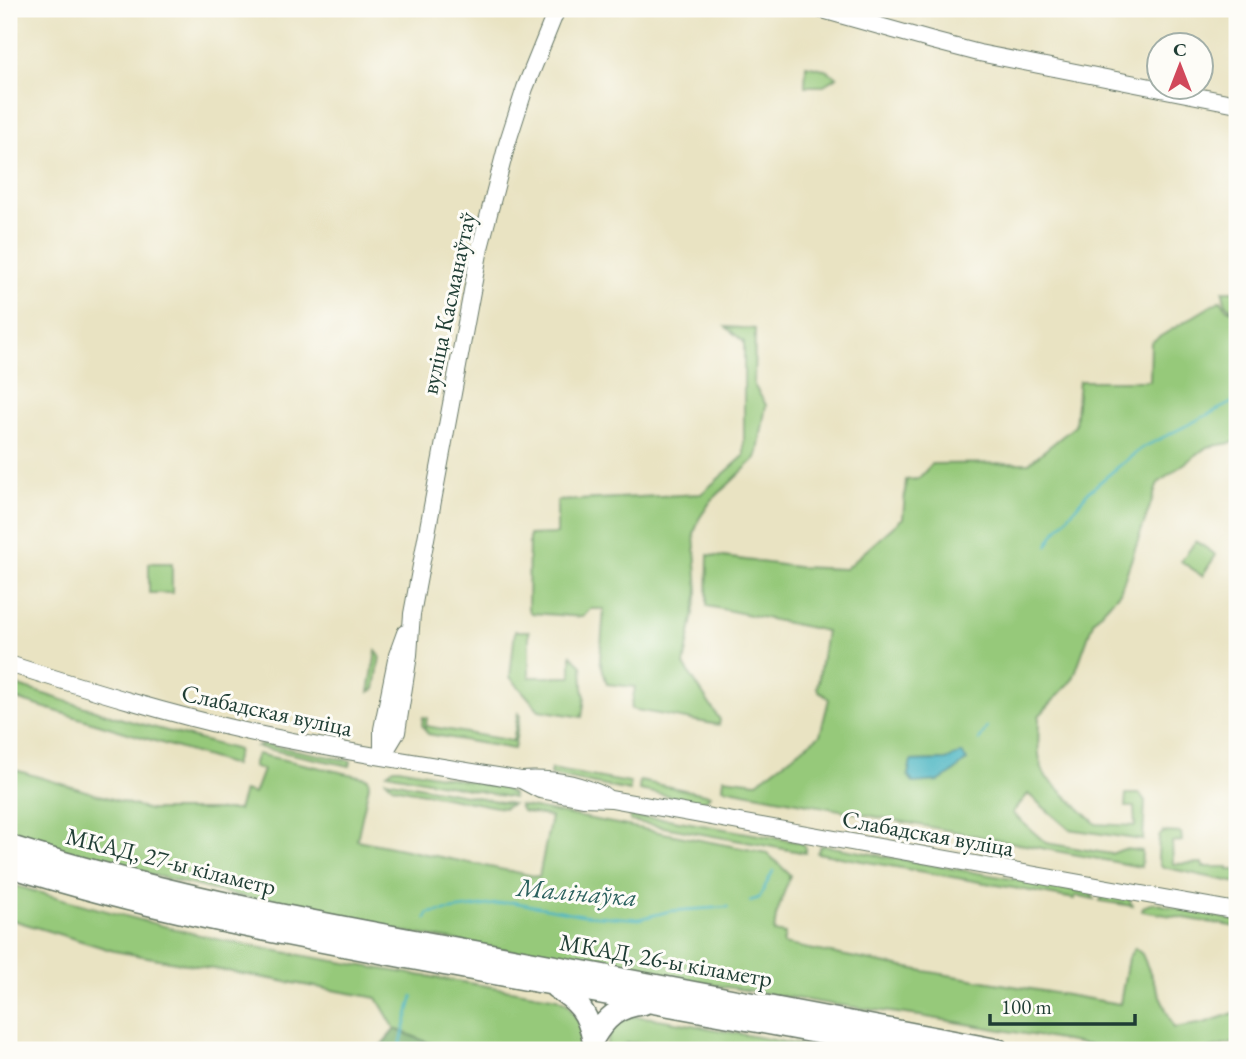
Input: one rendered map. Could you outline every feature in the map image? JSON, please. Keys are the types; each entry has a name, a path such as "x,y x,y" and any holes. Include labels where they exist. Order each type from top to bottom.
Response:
{"highway":[{"name":"МКАД, 27-ы кіламетр","path":"9,846 322,932"},
{"name":"МКАД, 27-ы кіламетр","path":"9,866 142,903 255,929 322,932"},
{"name":"МКАД, 26-ы кіламетр","path":"322,932 654,1004 917,1050"},
{"name":"МКАД, 26-ы кіламетр","path":"322,932 835,1018 999,1050"},
{"path":"549,983 579,1005 587,1017 594,1045"},
{"path":"594,1045 612,1014 636,1005 654,1004"}],"main road":[{"name":"вуліца Касманаўтаў","path":"382,757 382,729 397,654 412,614 480,247 524,88 557,9"},
{"path":"819,9 979,53 1237,104"},
{"name":"Слабадская вуліца","path":"9,664 219,725 310,745 521,780 543,779 587,787 611,799 1237,911"}],"green space":[{"path":"806,65 824,69 837,77 822,86 805,86"},
{"path":"1223,291 1237,291 1237,311 1226,304"},
{"path":"1221,300 1227,309 1237,313 1237,442 1207,447 1158,483 1120,592 1094,620 1073,679 1039,716 1038,740 1039,756 1047,778 1096,824 1135,826 1134,807 1125,807 1126,794 1140,794 1145,801 1143,840 1069,829 1028,794 1012,813 1046,843 1111,854 1124,849 1142,851 1141,867 723,788 724,778 757,782 820,735 829,699 817,689 826,631 707,606 708,555 797,567 845,569 903,518 906,480 918,479 932,464 1029,463 1075,426 1079,381 1150,381 1151,342","holes":["946,760 908,775 911,761"]},
{"path":"726,327 755,329 754,385 766,405 756,458 711,501 699,519 694,534 698,592 684,665 720,720 719,725 631,709 635,687 607,684 600,660 604,609 590,609 583,617 531,613 528,609 529,535 557,534 557,501 701,494 744,456 744,342"},
{"path":"1196,541 1216,555 1202,576 1181,561"},
{"path":"149,563 172,563 172,593 149,593"},
{"path":"515,631 529,631 529,677 571,677 571,655 582,665 585,697 582,717 539,710 510,677"},
{"path":"376,651 380,656 375,689 369,692"},
{"path":"9,683 126,720 238,750 234,765 9,697"},
{"path":"518,713 520,715 514,749 428,734 422,725 423,717 427,718 426,726 513,741"},
{"path":"264,744 351,761 350,766 257,747"},
{"path":"257,754 368,778 369,785 357,840 539,877 551,817 522,811 519,805 767,853 790,875 776,916 774,932 785,934 783,944 1120,1004 1128,958 1135,948 1142,954 1174,1028 1204,1023 1237,1012 1237,1042 1206,1050 1118,1050 566,961 384,928 230,894 9,836 9,768 149,810 238,810 244,791 254,794 263,770 253,766"},
{"path":"394,768 503,788 512,794 513,798 387,773"},
{"path":"551,769 630,783 630,791 550,775"},
{"path":"386,780 512,804 504,808 497,807 398,788"},
{"path":"640,781 710,795 699,802 639,790"},
{"path":"630,817 668,819 798,842 805,846 806,853 630,821"},
{"path":"1163,832 1181,833 1182,841 1172,842 1173,864 1202,863 1203,867 1228,867 1228,870 1237,870 1237,883 1163,867 1158,858 1159,837"},
{"path":"821,845 1091,893 1094,899 1076,895 1075,899 817,853"},
{"path":"9,884 231,942 557,998 568,1004 582,1027 582,1050 446,1050 395,1029 377,998 114,951 9,919"},
{"path":"1106,894 1129,898 1132,906 1100,901"},
{"path":"1153,903 1237,921 1237,927 1142,911 1143,907"},
{"path":"631,1016 828,1050 695,1050 669,1044 628,1043 614,1050 605,1050 612,1029"},
{"path":"395,1029 446,1050 377,1050"}],"water":[{"path":"962,753 967,760 939,781 913,783 908,775 911,761 946,760"}],"waterway":[{"name":"Малінаўка","path":"1047,546 1088,492 1142,448 1237,400"},
{"name":"Малінаўка","path":"979,741 987,727"},
{"name":"Малінаўка","path":"750,901 759,898 773,871"},
{"name":"Малінаўка","path":"426,918 429,913 512,902 583,915 639,919 670,911 728,907"},
{"name":"Малінаўка","path":"399,1050 413,996"}]}
